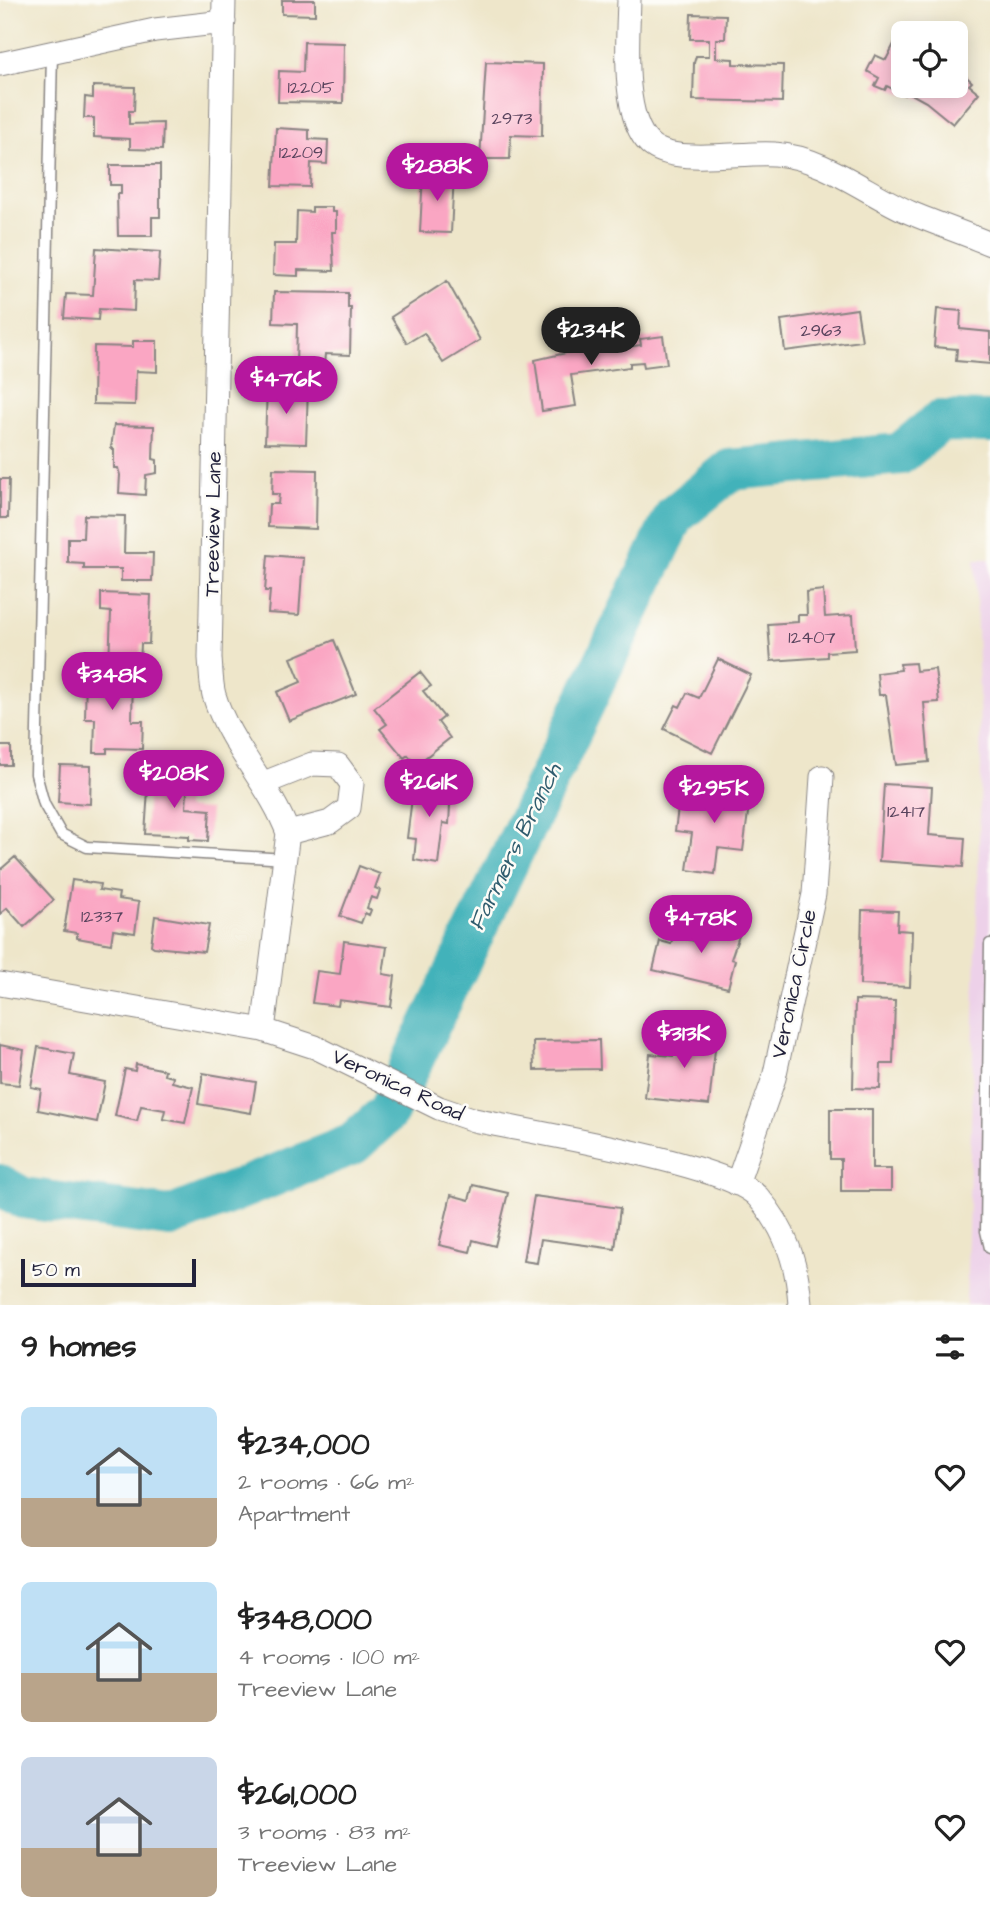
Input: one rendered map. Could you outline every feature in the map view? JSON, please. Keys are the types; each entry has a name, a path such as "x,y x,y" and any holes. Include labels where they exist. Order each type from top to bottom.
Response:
{"street":[{"path":"629,0 628,63 636,127 651,145 686,156 775,154 792,157 815,164 909,213 990,243"},
{"path":"0,64 155,30 224,11"},
{"name":"Treeview Lane","path":"224,11 209,658 214,695 228,726 278,806 288,833 263,1030"},
{"path":"264,783 312,764 338,765 352,784 349,808 330,822 288,833"},
{"name":"Veronica Circle","path":"737,1184 774,1078 814,894 822,777"},
{"name":"Veronica Road","path":"0,984 263,1030 315,1046 421,1100 474,1120 698,1168 737,1184 757,1196 781,1231 798,1274 800,1305"}],"lane":[{"path":"52,53 36,774 44,804 61,834 87,847 286,859"},
{"path":"990,944 986,1231 990,1248"}],"shaded area":[{"path":"975,559 990,559 990,1305 966,1305 981,768"}],"building":[{"path":"282,0 315,0 315,15 282,14"},
{"path":"691,14 726,15 725,39 716,39 716,58 733,59 733,64 783,65 782,102 693,100 694,63 696,56 709,56 709,39 690,39"},
{"path":"304,42 344,43 343,103 278,102 279,71 303,72"},
{"path":"891,50 891,88 887,86 885,90 875,86 879,78 867,71 875,55 886,60"},
{"path":"486,62 543,64 542,136 511,135 510,159 480,159"},
{"path":"968,78 972,82 969,85 979,93 953,124 919,98 968,98"},
{"path":"93,86 135,87 134,111 129,111 129,124 163,123 162,150 130,149 130,139 94,137 94,118 84,118 85,97 93,98"},
{"path":"276,128 309,130 309,139 328,140 327,164 311,163 310,187 273,186"},
{"path":"110,165 160,165 160,217 152,217 152,236 118,236 117,194 121,194 121,185 110,185"},
{"path":"423,173 454,174 451,233 420,232"},
{"path":"312,207 332,207 332,212 336,212 336,232 332,232 334,271 298,270 298,276 273,275 274,244 296,244 297,211 312,212"},
{"path":"96,248 160,252 158,281 135,280 134,311 99,309 98,320 64,318 66,294 93,295"},
{"path":"447,281 480,340 443,363 424,333 407,343 391,317"},
{"path":"274,292 348,293 348,308 351,308 350,355 325,354 324,365 296,365 297,324 273,323"},
{"path":"857,309 862,341 785,351 781,320"},
{"path":"937,309 961,311 960,329 990,332 990,364 956,361 957,349 934,347"},
{"path":"663,336 667,364 644,367 643,362 630,363 630,367 571,375 576,406 542,411 535,360 588,348 587,343 611,339 612,343 627,341 627,347 641,345 640,339"},
{"path":"133,341 157,341 157,372 136,371 135,405 93,404 94,346 133,347"},
{"path":"267,387 308,388 306,444 265,443"},
{"path":"114,425 154,426 153,459 157,460 157,473 146,475 145,495 119,493 120,475 118,468 114,468 114,449 111,449"},
{"path":"273,469 317,470 316,529 268,527 269,504 278,504 279,494 272,494"},
{"path":"0,479 9,479 8,518 0,518"},
{"path":"84,515 125,516 124,553 153,553 152,581 121,581 121,569 84,569 84,564 68,563 68,538 83,538"},
{"path":"268,555 303,558 299,615 268,613 270,591 265,591"},
{"path":"823,590 825,617 853,615 855,650 827,652 827,657 771,661 768,624 798,622 798,615 807,615 806,592"},
{"path":"101,593 151,595 149,644 141,644 140,665 109,664 111,612 101,611"},
{"path":"334,640 356,694 289,721 277,692 301,682 291,658"},
{"path":"718,659 751,675 712,753 664,729 676,705 680,707 687,693 699,698"},
{"path":"915,663 916,671 935,669 939,702 924,703 929,762 896,765 886,695 879,695 877,673 901,670 900,664"},
{"path":"420,672 431,686 423,691 444,717 438,722 450,738 416,765 408,755 404,758 380,729 387,724 374,708"},
{"path":"86,674 133,675 132,721 143,721 142,749 107,748 107,753 94,753 95,719 85,719"},
{"path":"0,746 11,746 11,765 0,765"},
{"path":"60,765 91,766 90,804 58,802"},
{"path":"149,775 188,778 186,808 210,810 208,841 189,840 189,836 145,834"},
{"path":"414,782 451,786 449,824 443,823 438,864 414,860 416,839 407,838"},
{"path":"884,784 932,787 929,835 965,838 963,867 879,861"},
{"path":"708,785 751,790 743,851 718,848 715,874 687,870 692,833 675,831 679,801 706,804"},
{"path":"15,857 54,900 24,927 7,908 0,914 0,870"},
{"path":"359,866 380,874 375,888 380,890 377,899 371,897 367,908 371,910 369,915 365,913 361,923 340,916"},
{"path":"72,880 100,884 99,890 119,893 118,899 139,902 135,933 113,930 111,944 77,938 77,933 64,931"},
{"path":"862,910 898,911 897,930 912,931 910,987 860,985"},
{"path":"155,916 209,925 204,952 151,945"},
{"path":"706,919 742,927 731,959 735,960 728,988 653,970 660,941 671,944 673,936 700,942"},
{"path":"344,941 387,947 383,974 395,976 391,1007 339,1000 338,1006 312,1003 317,971 340,974"},
{"path":"855,1000 895,1001 893,1064 881,1064 880,1089 853,1088"},
{"path":"687,1027 717,1031 709,1105 645,1098 650,1054 673,1056 675,1039 686,1040"},
{"path":"599,1040 600,1069 534,1070 533,1041"},
{"path":"0,1045 24,1050 19,1085 0,1083"},
{"path":"38,1047 74,1054 70,1075 105,1082 97,1122 38,1110 41,1089 31,1087"},
{"path":"136,1064 165,1070 164,1075 173,1077 172,1082 193,1087 185,1123 163,1119 165,1110 141,1106 137,1121 115,1116 125,1069 135,1071"},
{"path":"203,1073 256,1082 251,1113 198,1104"},
{"path":"830,1109 872,1109 872,1169 891,1169 891,1191 841,1191 841,1159 830,1159"},
{"path":"473,1185 508,1193 495,1246 473,1240 470,1252 439,1245 451,1195 469,1200"},
{"path":"534,1196 620,1208 615,1249 541,1239 537,1263 523,1261"}],"waterway":[{"name":"Farmers Branch","path":"0,1185 23,1198 170,1217 353,1144 388,1112 675,515 730,470 900,454 940,421 990,422"}]}
